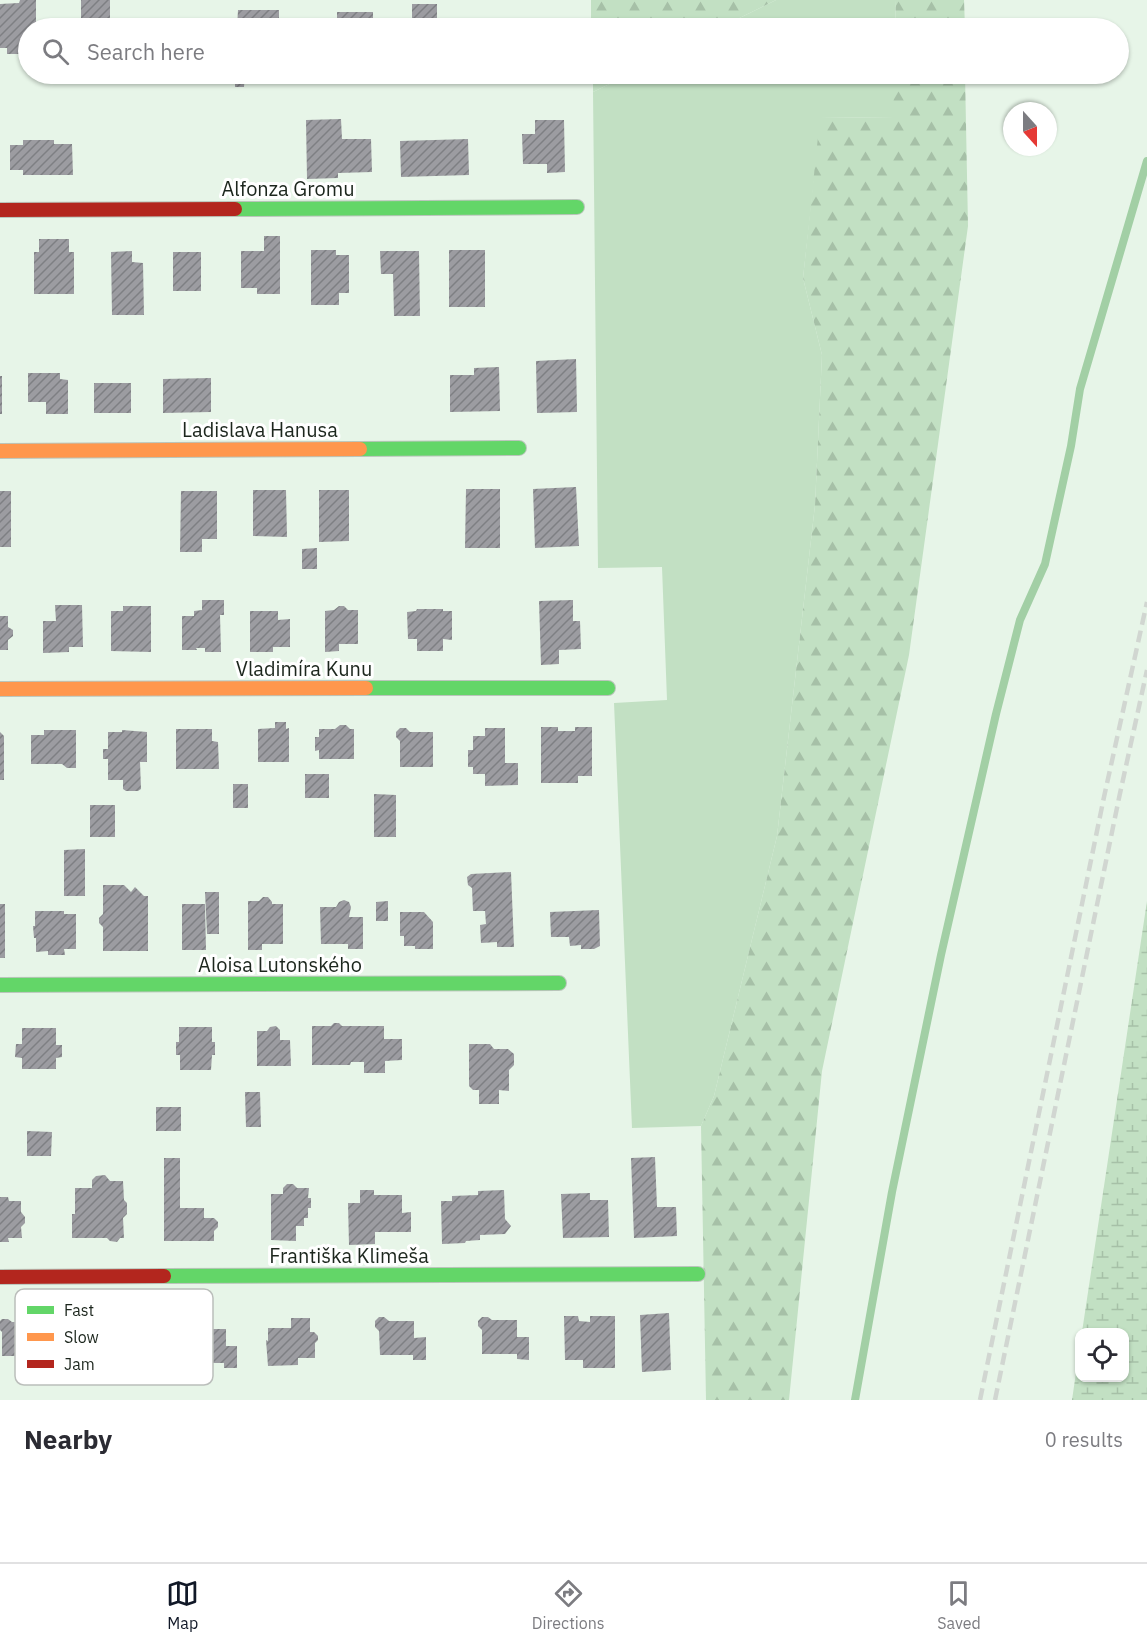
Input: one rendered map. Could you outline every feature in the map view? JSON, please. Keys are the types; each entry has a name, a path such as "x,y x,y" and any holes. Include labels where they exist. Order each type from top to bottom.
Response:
{"street":[{"name":"Alfonza Gromu","path":"0,210 577,207"},
{"name":"Ladislava Hanusa","path":"0,451 519,448"},
{"name":"Vladimíra Kunu","path":"0,689 608,688"},
{"name":"Aloisa Lutonského","path":"0,986 560,983"},
{"name":"Františka Klimeša","path":"0,1277 698,1274"}],"green space":[{"path":"591,0 776,0 739,18 591,18"},
{"path":"776,0 896,0 895,18 739,18"},
{"path":"896,0 964,0 965,18 895,18"},
{"path":"593,84 609,84 593,92"},
{"path":"609,84 894,84 894,117 821,118 803,278 822,355 815,505 777,836 714,1096 701,1126 632,1128 614,703 667,700 662,567 598,568 593,92"},
{"path":"894,84 965,84 968,226 909,655 822,1071 789,1400 706,1400 701,1126 714,1096 777,836 815,505 822,355 803,278 820,118 893,117"},
{"path":"1147,901 1147,1400 1072,1400 1075,1379 1075,1382 1129,1382 1129,1328 1083,1328"}],"building":[{"path":"20,0 36,0 36,18 18,18 18,54 7,54 7,48 0,48 0,4 19,3"},
{"path":"81,0 110,0 110,18 81,18"},
{"path":"412,4 437,4 437,18 412,18"},
{"path":"238,10 279,10 279,18 238,18"},
{"path":"337,12 373,12 373,18 337,18"},
{"path":"235,84 244,84 244,87 235,87"},
{"path":"341,119 342,139 371,139 372,172 338,173 338,178 307,179 306,120"},
{"path":"535,120 564,120 565,172 547,173 547,164 523,164 522,134 535,134"},
{"path":"468,139 469,175 401,177 400,141"},
{"path":"23,140 54,140 54,144 72,144 73,175 23,175 23,170 10,170 10,145 23,145"},
{"path":"264,236 280,236 280,294 257,294 257,288 241,288 241,251 264,251"},
{"path":"39,239 69,239 69,252 74,252 74,294 34,294 34,252 39,252"},
{"path":"311,250 336,250 336,255 349,255 349,293 339,293 339,305 311,305"},
{"path":"449,250 485,250 485,307 449,307"},
{"path":"132,251 132,262 143,263 144,315 112,315 111,252"},
{"path":"380,251 419,251 420,316 394,316 393,274 381,274"},
{"path":"173,252 201,252 201,291 173,291"},
{"path":"576,359 577,412 537,413 536,361"},
{"path":"499,367 500,411 450,412 450,375 474,375 474,368"},
{"path":"28,373 60,373 60,379 68,380 68,414 46,414 46,402 28,402"},
{"path":"0,376 2,376 2,414 0,414"},
{"path":"211,378 211,412 163,413 163,379"},
{"path":"94,383 131,383 131,413 94,413"},
{"path":"576,487 579,546 535,548 533,489"},
{"path":"466,489 500,489 500,548 465,548"},
{"path":"253,490 286,490 287,537 253,536"},
{"path":"319,490 349,490 349,541 319,542"},
{"path":"0,491 11,491 11,547 0,547"},
{"path":"181,491 217,491 217,539 202,539 202,552 180,552"},
{"path":"317,548 317,569 302,569 302,549"},
{"path":"202,600 224,600 224,615 220,615 221,652 205,652 205,648 182,650 182,616 194,616 194,611 202,610"},
{"path":"573,600 573,621 580,621 581,649 559,650 559,664 541,665 539,601"},
{"path":"55,605 82,605 83,647 69,647 69,652 43,653 43,621 56,621"},
{"path":"123,606 151,606 151,652 111,651 111,611 123,611"},
{"path":"339,606 344,606 348,610 358,610 358,644 339,644 339,651 325,652 325,611 334,610"},
{"path":"417,609 452,611 452,640 443,639 443,651 417,651 417,639 408,639 407,612"},
{"path":"250,611 278,611 278,620 290,619 290,647 273,647 273,652 250,652"},
{"path":"0,616 8,616 8,627 13,630 13,636 8,640 8,650 0,650"},
{"path":"275,722 286,722 286,729 289,728 289,762 258,762 258,729 275,728"},
{"path":"340,725 354,729 354,759 319,759 319,750 315,751 315,737 319,737 319,729 335,729"},
{"path":"541,727 558,727 558,731 575,731 575,727 592,727 592,776 578,776 578,783 541,783"},
{"path":"400,728 406,728 410,732 433,732 433,767 400,767 400,741 396,737 396,732"},
{"path":"485,728 505,728 505,763 518,763 518,785 485,786 485,774 473,774 473,767 468,767 468,750 473,750 473,736 485,736"},
{"path":"176,729 212,729 212,741 218,742 219,769 176,769"},
{"path":"44,730 76,730 76,768 67,768 62,764 31,764 31,735 44,735"},
{"path":"122,730 147,732 147,762 140,762 141,789 138,791 123,789 123,780 108,780 108,759 103,759 103,749 108,749 108,732 122,732"},
{"path":"0,732 4,736 4,780 0,780"},
{"path":"305,774 329,774 329,798 305,798"},
{"path":"233,784 248,784 248,808 233,808"},
{"path":"374,794 396,795 396,837 374,837"},
{"path":"90,805 115,805 115,837 90,837"},
{"path":"85,849 85,896 64,896 64,850"},
{"path":"511,872 514,947 497,947 497,942 481,943 480,925 486,924 485,911 473,911 472,888 468,885 467,877 471,874"},
{"path":"103,885 124,885 131,892 135,887 144,896 148,896 148,951 103,951 103,927 99,923 99,918 103,914"},
{"path":"205,892 219,892 219,934 207,934"},
{"path":"263,897 268,897 272,904 283,904 283,944 262,944 262,950 248,950 248,901 259,901"},
{"path":"344,900 349,902 351,907 349,917 363,917 363,949 348,949 348,944 321,944 320,907 336,907"},
{"path":"388,901 388,921 376,921 376,902"},
{"path":"0,904 5,904 5,958 0,958"},
{"path":"182,904 205,904 206,950 182,950"},
{"path":"599,910 600,946 594,949 581,949 581,945 570,946 569,937 551,937 550,912"},
{"path":"35,911 64,911 64,914 76,914 76,949 64,949 65,955 48,955 48,951 36,952 33,926 35,926"},
{"path":"400,912 424,912 433,922 433,949 415,949 415,946 404,946 404,936 400,936"},
{"path":"334,1023 342,1026 384,1026 384,1039 402,1039 402,1060 385,1061 385,1073 364,1073 364,1062 351,1062 350,1065 312,1065 312,1026 331,1026"},
{"path":"276,1026 280,1030 280,1040 290,1040 291,1066 257,1066 257,1031 267,1031 270,1027"},
{"path":"179,1027 212,1027 215,1055 212,1055 211,1070 180,1070 180,1055 176,1055"},
{"path":"22,1028 56,1028 56,1045 62,1045 62,1057 56,1058 56,1069 22,1069 22,1058 15,1057 16,1044 22,1044"},
{"path":"469,1044 490,1044 494,1049 508,1049 514,1054 514,1065 509,1070 509,1091 499,1090 499,1104 479,1104 479,1090 473,1090 469,1086"},
{"path":"245,1092 260,1092 261,1127 246,1127"},
{"path":"156,1107 181,1107 181,1131 156,1131"},
{"path":"27,1131 52,1132 51,1156 27,1156"},
{"path":"655,1157 657,1207 676,1207 677,1236 634,1238 631,1158"},
{"path":"164,1158 180,1158 180,1208 204,1208 204,1218 214,1218 218,1222 218,1227 214,1231 214,1241 164,1241"},
{"path":"105,1175 110,1181 123,1181 124,1200 127,1203 127,1214 123,1218 124,1238 120,1238 117,1242 107,1238 72,1238 75,1188 92,1188 92,1180 96,1176"},
{"path":"287,1184 293,1184 297,1188 309,1188 308,1198 311,1198 311,1208 308,1208 308,1218 304,1218 304,1226 296,1226 296,1241 271,1240 271,1194 283,1194 283,1188"},
{"path":"360,1190 374,1190 374,1195 402,1195 402,1213 411,1212 411,1232 375,1232 375,1244 349,1245 348,1203 360,1203"},
{"path":"504,1190 505,1219 511,1226 505,1234 480,1235 480,1240 442,1244 441,1201 452,1201 452,1196 478,1195 478,1191"},
{"path":"590,1193 590,1200 608,1200 609,1237 563,1238 561,1194"},
{"path":"0,1197 8,1197 9,1201 21,1201 21,1212 25,1217 25,1223 21,1227 22,1238 8,1238 9,1242 0,1242"},
{"path":"669,1313 671,1370 642,1372 640,1315"},
{"path":"564,1316 578,1316 579,1321 590,1322 590,1316 615,1316 615,1368 583,1368 583,1360 565,1360"},
{"path":"379,1317 384,1317 389,1321 414,1321 414,1338 426,1337 426,1360 413,1360 413,1355 380,1355 379,1331 375,1327 375,1321"},
{"path":"482,1317 492,1320 517,1320 517,1337 529,1337 529,1360 517,1359 517,1354 482,1354 482,1330 478,1326 478,1321"},
{"path":"291,1318 310,1318 310,1332 318,1336 315,1343 315,1358 298,1358 298,1365 268,1366 266,1340 268,1341 268,1328 291,1328"},
{"path":"8,1319 15,1322 15,1356 2,1356 0,1321"},
{"path":"213,1329 226,1329 226,1346 237,1346 237,1368 224,1368 224,1363 213,1363"}],"waterway":[{"path":"855,1400 892,1192 941,955 996,714 1020,620 1045,564 1071,446 1080,389 1147,161"}],"railway":[{"path":"980,1400 1104,797 1147,602"},
{"path":"995,1400 1147,670"}],"traffic: fast":[{"path":"235,209 577,207"},
{"path":"360,449 519,448"},
{"path":"366,688 608,688"},
{"path":"0,985 559,983"},
{"path":"164,1276 698,1274"}],"traffic: slow":[{"path":"0,451 360,449"},
{"path":"0,689 366,688"}],"traffic: jam":[{"path":"0,210 235,209"},
{"path":"0,1277 164,1276"}]}
